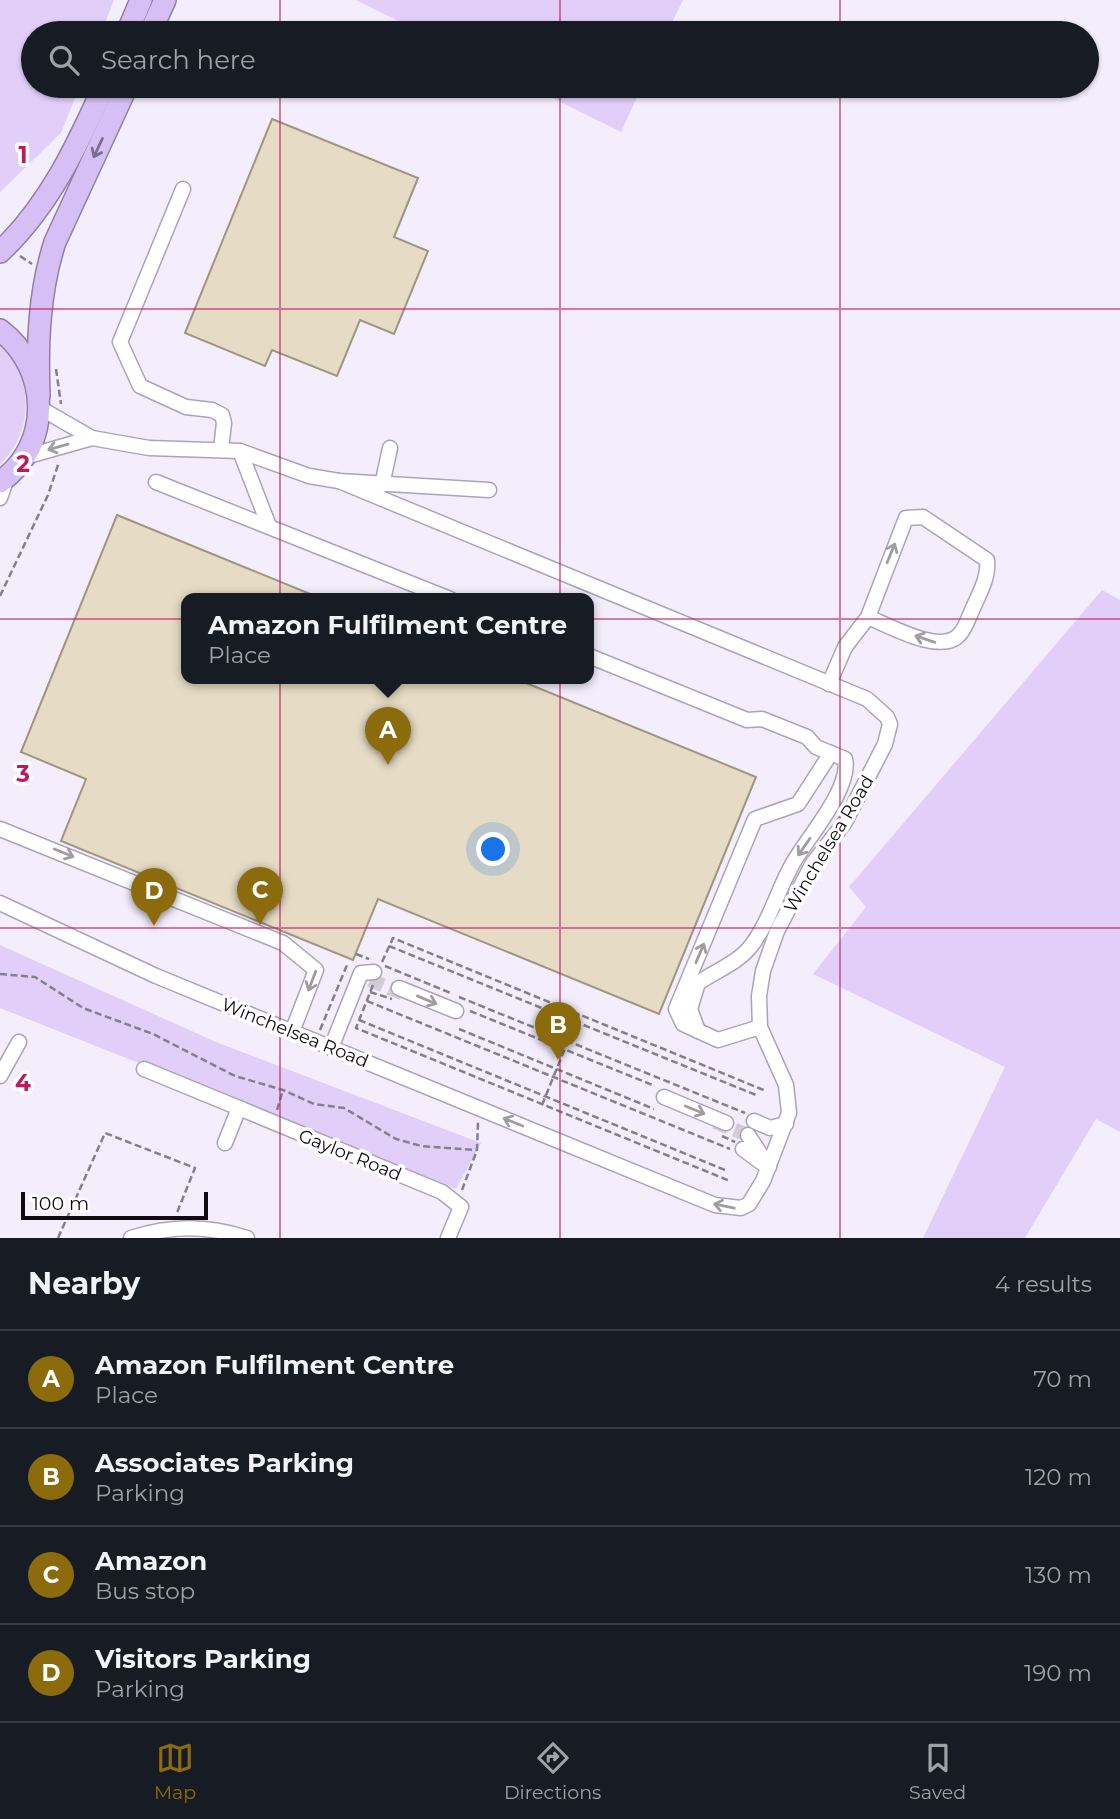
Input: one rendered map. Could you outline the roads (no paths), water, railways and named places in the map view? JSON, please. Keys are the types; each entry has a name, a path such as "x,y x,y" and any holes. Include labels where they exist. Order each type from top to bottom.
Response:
{"highway":[{"path":"132,21 141,0"},
{"path":"155,21 165,0"},
{"path":"4,249 21,232 67,164 98,98"},
{"path":"2,486 25,457 35,437 40,402 37,350 46,272 55,242 121,98"},
{"path":"0,330 20,349 29,363 40,402"}],"street":[{"path":"183,189 120,342 141,386 187,407 212,410 222,415 224,423 221,449"},
{"path":"40,402 92,438 149,448 240,451 309,476 339,481 489,490"},
{"path":"25,457 92,438"},
{"path":"382,485 390,448"},
{"path":"240,451 269,526"},
{"name":"Winchelsea Road","path":"0,904 140,969 728,1209 749,1204 769,1167 786,1124 789,1101 786,1085 760,1027 759,996 769,951 777,930 813,863 845,822 885,744 890,724 881,708 867,699 339,481"},
{"path":"156,482 435,593"},
{"path":"829,684 845,647 868,617 906,518 923,517 987,560 988,569 983,584 964,628 953,641 943,644 931,642 868,617"},
{"path":"594,658 747,720 762,719 807,737 816,747 845,759 847,768 839,788 819,826 793,862 752,945 738,958 698,984 690,1009 698,1031"},
{"path":"760,1027 718,1040 683,1024 677,1009 755,818 798,804 831,753"},
{"path":"0,829 283,943 316,970 292,1032"},
{"path":"331,1048 370,980"},
{"path":"399,988 462,1011"},
{"path":"736,1036 759,996"},
{"path":"0,1076 19,1042"},
{"name":"Gaylor Road","path":"144,1069 442,1192 461,1207 448,1238"},
{"path":"660,1099 726,1123"},
{"path":"225,1143 239,1108"},
{"path":"751,1118 769,1128 786,1124"},
{"path":"741,1145 769,1167"},
{"path":"131,1238 156,1230 176,1228 218,1228 247,1238"}],"tunnel":[{"path":"370,980 407,995"},
{"path":"715,1122 748,1135"}],"place":[{"name":"Amazon Fulfilment Centre","path":"388,765"},
{"name":"Amazon","path":"260,925"},
{"name":"Visitors Parking","path":"154,926"},
{"name":"Associates Parking","path":"558,1060"}]}
